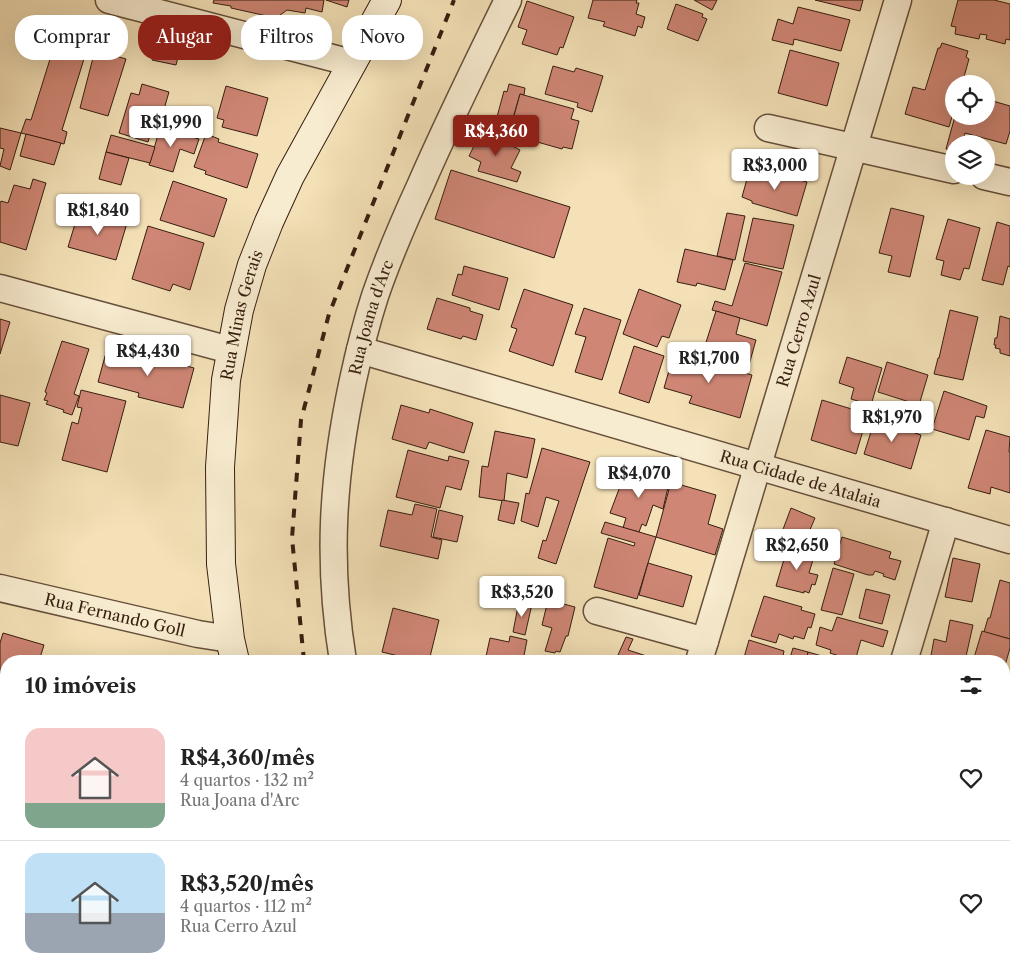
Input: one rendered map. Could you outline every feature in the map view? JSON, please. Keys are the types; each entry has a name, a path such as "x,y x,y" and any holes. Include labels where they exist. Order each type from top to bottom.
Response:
{"main road":[{"name":"Rua Minas Gerais","path":"233,650 221,564 220,467 226,380 230,350 239,310 249,274 269,222 290,176 387,0"}],"street":[{"path":"108,0 352,63"},
{"name":"Rua Joana d'Arc","path":"341,655 333,569 334,496 346,414 360,350 375,296 399,234 444,133 508,0"},
{"name":"Rua Cerro Azul","path":"702,651 898,0"},
{"path":"768,128 945,168"},
{"path":"995,179 1010,182"},
{"path":"0,288 230,350"},
{"name":"Rua Cidade de Atalaia","path":"360,350 1010,540"},
{"path":"906,655 946,521"},
{"name":"Rua Fernando Goll","path":"0,588 198,634 233,650"},
{"path":"597,611 702,651"}],"building":[{"path":"214,0 324,0 322,12 306,8 305,13 287,10 280,15 262,15 213,3"},
{"path":"326,0 349,0 347,7"},
{"path":"593,0 637,0 636,3 639,3 636,14 645,17 642,28 638,26 635,36 603,26 605,22 588,18"},
{"path":"694,0 717,0 712,10"},
{"path":"815,0 863,0 860,11"},
{"path":"958,0 994,0 1010,4 1010,40 1006,39 1005,44 986,39 987,35 980,34 979,39 955,34 956,27 951,26"},
{"path":"527,1 574,17 563,48 560,47 557,55 522,44 527,30 518,27"},
{"path":"676,4 703,14 702,17 707,19 698,41 667,29"},
{"path":"798,7 850,20 841,51 794,39 793,45 772,40 778,19 793,24"},
{"path":"942,43 968,51 966,57 969,59 965,75 945,75 945,125 950,125 949,127 905,114 913,87 925,90 938,48 940,48"},
{"path":"790,50 839,63 827,106 778,93"},
{"path":"50,60 84,60 62,130 67,132 64,144 21,133 26,119 31,120"},
{"path":"92,60 126,60 108,116 80,108"},
{"path":"152,60 177,60 176,65"},
{"path":"553,66 574,72 576,68 603,76 592,112 577,107 578,103 545,94"},
{"path":"142,84 169,92 160,123 154,122 148,142 119,133 131,93 139,95"},
{"path":"509,84 525,88 524,95 520,94 509,132 494,128 504,91 507,92"},
{"path":"226,86 268,98 257,136 222,127 224,120 217,118"},
{"path":"520,94 574,109 571,119 579,121 572,149 563,147 562,149 509,134"},
{"path":"995,102 1010,106 1010,131 1006,144 995,141 995,135 965,133 964,135 950,135 953,125 995,125"},
{"path":"161,125 185,132 185,135 199,139 194,154 180,149 173,172 149,165"},
{"path":"0,128 21,133 10,170 0,166 4,149 0,148"},
{"path":"482,130 520,150 511,168 521,172 517,182 478,171 481,162 469,156"},
{"path":"26,134 61,143 54,165 20,156"},
{"path":"206,134 219,139 218,142 258,154 247,188 205,174 206,171 194,167"},
{"path":"111,135 155,147 150,163 106,152"},
{"path":"106,152 129,158 121,185 99,179"},
{"path":"750,168 760,171 761,169 807,182 797,216 752,203 752,201 742,197"},
{"path":"451,170 570,207 554,258 435,219"},
{"path":"33,179 46,183 26,250 0,242 0,203 1,201 8,203 14,185 30,189"},
{"path":"173,181 227,199 214,237 160,220"},
{"path":"891,208 924,216 910,277 888,272 892,256 879,253"},
{"path":"727,213 745,216 735,260 717,256"},
{"path":"78,214 98,221 100,216 127,223 116,260 68,247"},
{"path":"753,218 794,225 783,269 743,261"},
{"path":"948,219 980,228 969,269 964,268 960,280 941,275 944,261 936,259"},
{"path":"997,222 1010,226 1010,267 1008,266 1003,285 982,280"},
{"path":"148,226 204,243 190,290 173,284 170,291 132,279"},
{"path":"685,249 733,260 725,290 697,283 696,286 677,282"},
{"path":"745,263 782,272 767,326 712,310 715,301 732,306"},
{"path":"464,266 508,278 499,310 452,295 458,274 462,275"},
{"path":"524,289 573,305 553,366 509,351 517,329 511,327"},
{"path":"639,289 681,305 669,338 662,336 657,347 623,334"},
{"path":"437,298 470,308 470,311 483,315 476,340 463,336 461,339 427,329"},
{"path":"584,308 621,320 602,380 575,372 586,337 575,334"},
{"path":"950,310 978,317 963,380 934,374"},
{"path":"716,311 740,318 736,334 756,340 747,372 701,358"},
{"path":"1000,316 1010,319 1010,356 1000,353 1000,349 995,348 996,345 994,345 995,338 997,338"},
{"path":"0,319 10,322 0,354"},
{"path":"62,341 89,349 74,394 79,396 72,415 46,404 48,401 44,400"},
{"path":"634,346 664,356 649,403 619,393"},
{"path":"107,349 148,360 149,356 194,368 183,408 138,397 139,393 98,382"},
{"path":"679,352 702,359 701,361 752,375 740,418 689,403 692,396 664,388 674,353 678,355"},
{"path":"847,357 882,368 871,405 851,399 854,388 839,383"},
{"path":"887,362 928,375 919,405 878,392"},
{"path":"81,390 126,401 107,472 62,460 72,422 78,424 82,408 77,407"},
{"path":"944,391 987,406 984,418 976,416 969,440 932,429"},
{"path":"0,395 30,403 18,446 0,442"},
{"path":"822,400 868,414 856,454 811,440"},
{"path":"401,405 429,413 430,409 473,423 464,453 429,442 426,449 392,439"},
{"path":"876,416 896,422 894,426 921,435 911,469 864,454"},
{"path":"986,430 1010,437 1010,493 991,487 990,494 968,488"},
{"path":"495,431 535,439 527,478 507,473 504,501 479,497 482,466 488,467"},
{"path":"542,448 590,462 556,564 538,558 543,540 546,541 559,501 546,497 538,527 521,521 526,493 529,494"},
{"path":"408,450 448,461 449,456 469,461 461,490 446,486 440,508 396,497"},
{"path":"627,468 669,483 663,509 653,505 646,526 642,524 639,532 623,528 626,518 610,513"},
{"path":"671,482 716,495 708,524 723,529 715,555 656,537"},
{"path":"502,500 519,503 514,524 498,520"},
{"path":"415,504 437,509 431,537 442,540 438,559 380,546 388,510 412,515"},
{"path":"791,508 815,518 803,541 782,532"},
{"path":"439,510 463,516 457,542 433,537"},
{"path":"605,522 656,537 637,599 594,587 608,538 634,546 635,543 601,533"},
{"path":"842,537 891,552 889,558 901,561 895,580 875,571 873,575 868,575 834,564"},
{"path":"788,546 815,553 809,573 818,575 815,585 812,584 809,593 776,586"},
{"path":"953,558 980,564 972,602 945,597"},
{"path":"648,563 692,576 683,607 639,595"},
{"path":"833,568 854,574 842,615 821,610"},
{"path":"1000,580 1010,583 1010,639 984,632 988,618 990,618"},
{"path":"866,589 890,595 882,624 859,618"},
{"path":"764,596 802,607 801,610 815,614 811,628 808,627 804,639 794,636 793,639 779,634 776,643 751,636"},
{"path":"548,600 575,607 568,636 566,636 560,652 556,651 555,653 545,651 552,628 542,625"},
{"path":"519,601 532,604 525,635 513,632"},
{"path":"393,608 439,620 430,655 394,655 382,652"},
{"path":"837,617 888,631 883,647 861,640 857,655 836,655 830,653 831,650 816,645 820,627 832,631"},
{"path":"950,620 973,625 966,655 931,655 934,639 946,642"},
{"path":"982,631 1010,639 1008,655 975,655"},
{"path":"3,633 44,645 41,655 0,655 0,643"},
{"path":"510,636 527,640 524,655 486,655 490,638 509,642"},
{"path":"626,637 633,639 628,650 643,655 618,655"},
{"path":"749,640 784,651 783,655 745,655"},
{"path":"793,648 808,652 807,655 791,655"},
{"path":"808,652 818,655 807,655"}],"railway":[{"path":"303,655 292,538 301,420 329,314 454,0"}]}
